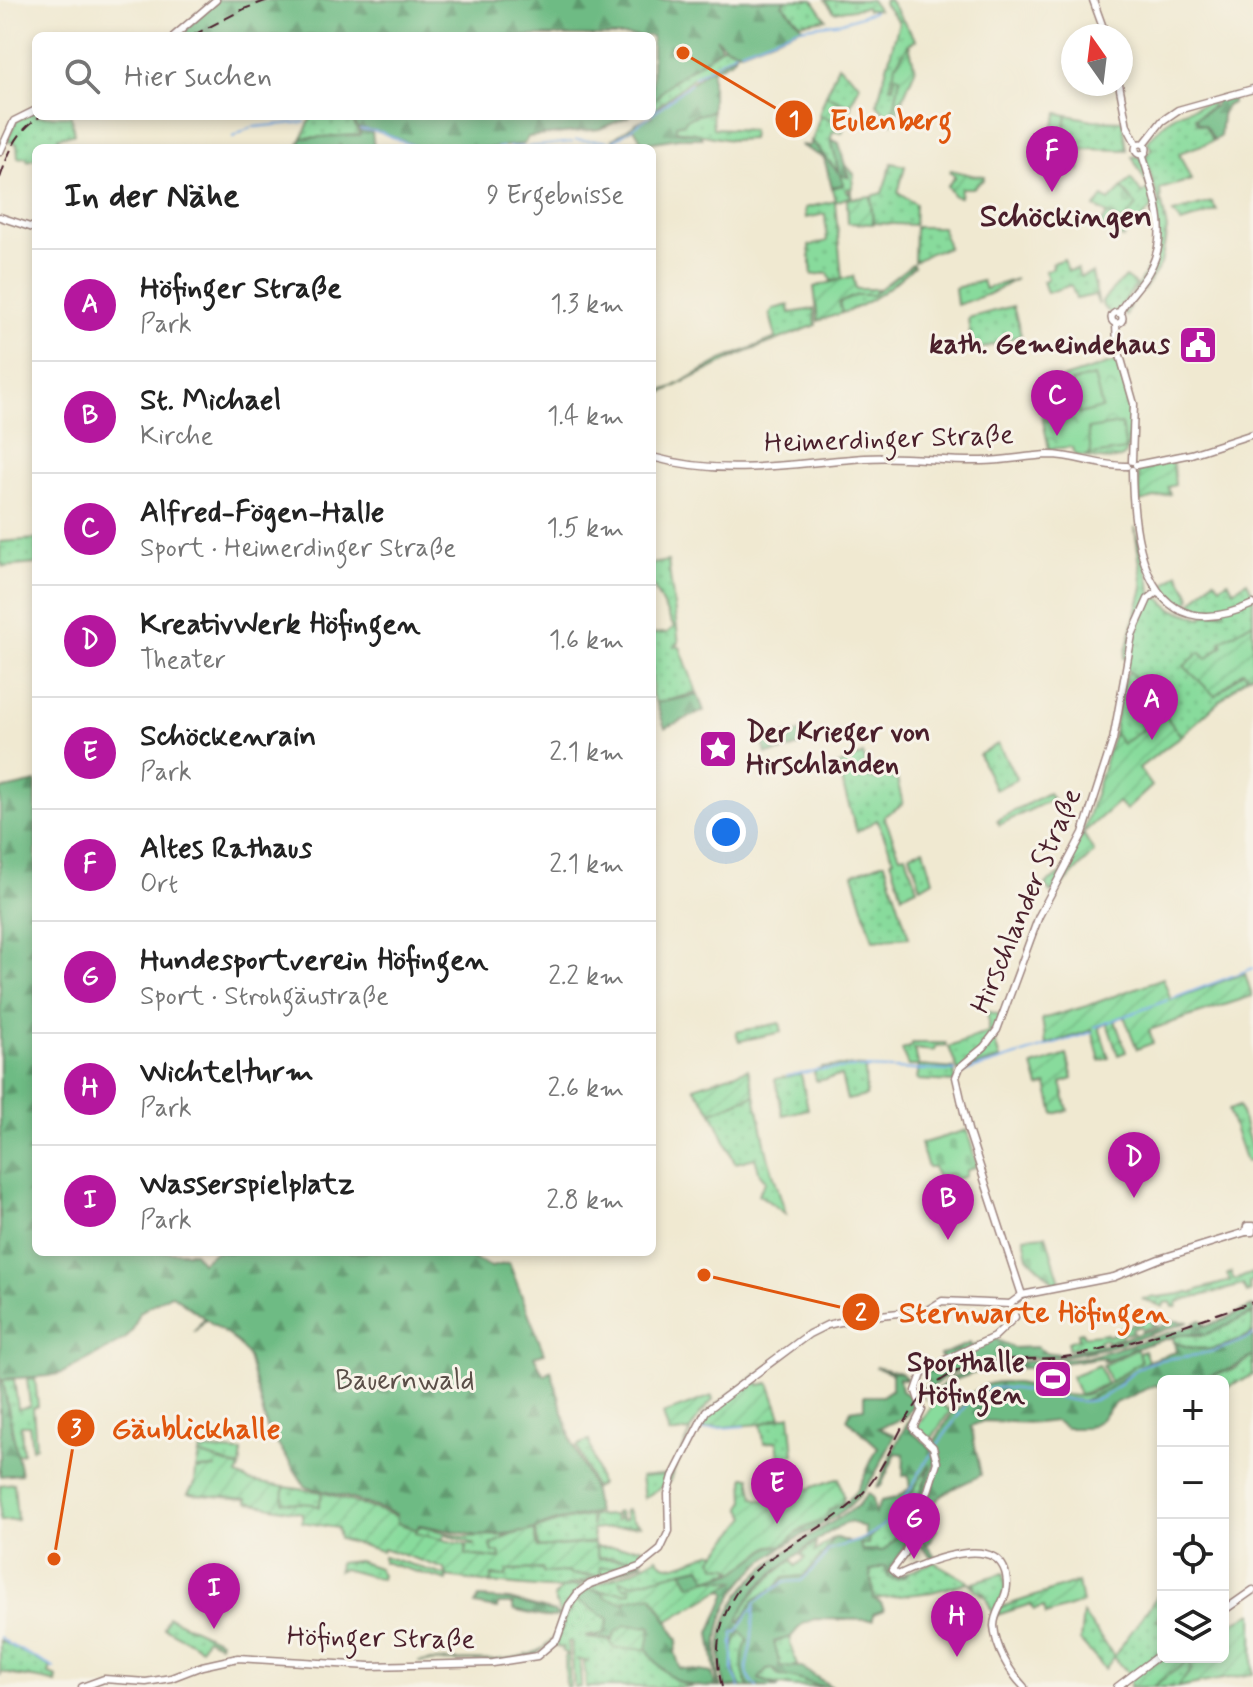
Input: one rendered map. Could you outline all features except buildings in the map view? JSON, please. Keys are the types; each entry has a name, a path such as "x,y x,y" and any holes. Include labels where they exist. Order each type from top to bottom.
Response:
{"main road":[{"path":"179,32 216,0"},
{"path":"1093,0 1102,24"},
{"path":"1140,144 1162,121 1178,110 1253,89"},
{"path":"1121,96 1127,126 1146,150 1142,154 1160,218 1160,242 1150,270 1119,313 1112,316 1134,404 1132,465 1141,554 1155,593 1184,611 1221,614 1253,604"},
{"path":"0,152 14,121 32,112"},
{"path":"0,217 32,228"},
{"name":"Heimerdinger Straße","path":"656,458 717,469 866,458 977,461 1050,455 1075,457 1108,466 1132,465 1191,454 1253,434"},
{"name":"Hirschlander Straße","path":"1022,1295 962,1110 956,1077 960,1067 984,1047 997,1030 1039,916 1083,833 1113,740 1132,635 1146,603 1155,593"},
{"path":"1024,1687 1007,1664 995,1634 995,1619 1007,1586 1005,1572 993,1557 969,1552 913,1567 900,1575 893,1573 893,1566 903,1557 922,1510 935,1453 913,1428 922,1410 916,1391 919,1379 932,1367 996,1336 1015,1317 1010,1304 1022,1295 1114,1277 1249,1229"},
{"name":"Höfinger Straße","path":"82,1687 104,1679 142,1684 238,1658 370,1666 493,1663 527,1659 544,1652 560,1633 566,1613 580,1591 639,1567 657,1554 669,1531 668,1494 673,1476 703,1415 809,1334 827,1325 862,1317 927,1310 942,1301 1010,1304"},
{"path":"1229,1607 1253,1590"},
{"path":"1117,1687 1157,1657"}],"green space":[{"path":"217,0 787,0 782,4 803,27 741,51 726,47 716,38 721,47 676,78 656,99 656,32 186,32 185,29"},
{"path":"787,0 813,0 826,19 800,23 782,3"},
{"path":"825,0 871,0 878,10 867,10 866,7 834,12"},
{"path":"885,0 889,0 916,40 909,44 896,74 900,77 892,121 877,104 899,22 884,4"},
{"path":"909,44 915,70 892,124 900,77 896,75 893,87 890,87 896,64"},
{"path":"723,46 738,51 694,77 656,108 656,98 660,92 680,74"},
{"path":"736,54 732,60 712,70 712,111 676,125 676,131 700,134 702,138 618,144 641,140 634,128 612,140 636,123 656,120 656,110 713,66"},
{"path":"838,65 860,84 850,106 826,95"},
{"path":"826,95 851,106 845,124 819,115"},
{"path":"1232,95 1232,103 1226,106 1222,115 1220,137 1214,140 1205,125 1198,123 1196,118 1215,106 1216,99"},
{"path":"1212,102 1212,106 1195,118 1198,124 1205,126 1213,141 1179,153 1191,180 1160,189 1159,203 1145,156 1152,149 1147,143 1175,115"},
{"path":"712,111 713,128 752,130 751,139 730,140 676,130 675,125 687,118"},
{"path":"32,112 32,120 72,120 74,134 58,137 59,144 32,144 32,160 28,161 26,157 18,158 17,144 7,141 16,121"},
{"path":"1058,113 1067,115 1059,157 1035,144 1041,136 1049,138"},
{"path":"1067,115 1123,121 1127,150 1082,149 1080,170 1061,172 1065,161 1059,157"},
{"path":"820,116 845,124 842,133 833,131 831,138 839,173 812,141"},
{"path":"310,120 353,120 360,135 302,138"},
{"path":"352,120 620,120 599,129 528,137 524,144 410,144 381,132 357,128"},
{"path":"360,130 372,132 374,144 299,144 302,138 360,135"},
{"path":"831,139 839,143 848,177 841,175 843,185 832,187 824,158 800,145 810,146 811,141 839,173"},
{"path":"1132,157 1142,159 1155,205 1123,238 1100,226 1107,214 1122,222 1136,206 1122,188 1131,179 1142,194 1149,188"},
{"path":"892,163 905,166 898,193 915,204 914,225 873,223 871,196 882,193"},
{"path":"845,164 854,174 851,193 849,188 846,190 852,196 835,202 842,279 831,281 828,273 812,275 809,246 827,241 825,214 806,218 805,208 835,201 832,188 843,185 841,175 849,177"},
{"path":"951,170 984,176 984,179 973,188 961,188 960,197 954,196 947,186 955,177"},
{"path":"1122,188 1137,206 1122,222 1095,207 1103,197 1109,201"},
{"path":"870,196 873,224 848,223 847,199"},
{"path":"1212,202 1217,211 1181,223 1173,213"},
{"path":"1162,204 1167,229 1161,264 1145,288 1132,300 1126,316 1123,312 1158,250 1157,205"},
{"path":"915,227 942,227 948,248 914,262"},
{"path":"1064,259 1068,271 1077,269 1080,277 1092,273 1099,305 1095,295 1076,299 1071,285 1047,293 1043,281 1048,279 1045,271 1053,268 1052,263"},
{"path":"912,264 914,266 880,294 842,313 839,303 857,295 872,295"},
{"path":"853,276 856,289 878,289 873,295 857,295 839,303 842,313 818,321 814,287"},
{"path":"1125,277 1136,285 1116,312 1110,313 1103,307 1102,301"},
{"path":"1016,279 992,293 957,305 955,288 982,281 985,289"},
{"path":"789,305 790,313 814,309 816,325 739,355 656,396 720,361 776,338 770,314 773,309"},
{"path":"1013,306 1021,335 972,352 968,318"},
{"path":"1117,361 1130,410 1126,454 1120,458 1104,459 1076,455 1072,447 1049,449 1036,387"},
{"path":"1094,376 1102,408 1079,414 1071,382"},
{"path":"1061,383 1069,415 1047,421 1038,388"},
{"path":"1121,424 1126,450 1086,456 1091,453 1088,429"},
{"path":"1173,461 1175,485 1168,487 1170,494 1136,503 1140,495 1138,471"},
{"path":"1135,527 1151,595 1159,593 1158,597 1172,609 1202,618 1204,615 1226,612 1200,612 1187,608 1214,579 1220,586 1228,581 1234,590 1247,581 1253,593 1253,622 1222,641 1223,644 1207,659 1215,696 1244,671 1247,676 1181,736 1159,709 1143,730 1122,744 1114,733 1120,693 1152,700 1127,669 1124,658 1143,588"},
{"path":"32,539 32,564 3,567 0,542"},
{"path":"668,561 679,643 675,646 680,647 697,693 656,703 656,634 667,633 674,627 656,592 656,563"},
{"path":"1178,573 1191,597 1184,609 1159,590"},
{"path":"1253,622 1253,673 1248,676 1243,671 1215,696 1184,666 1200,652 1207,659 1223,645 1221,641"},
{"path":"1130,672 1152,700 1133,715 1120,693"},
{"path":"698,695 704,711 665,728 656,703"},
{"path":"1160,709 1181,736 1139,768 1152,786 1126,810 1118,802 1083,833 1114,733 1122,744 1143,730 1141,722"},
{"path":"802,732 807,740 812,741 766,754 761,738"},
{"path":"998,744 1017,779 995,790 979,755"},
{"path":"863,754 870,779 896,775 903,804 884,816 900,856 906,855 917,888 902,895 891,860 894,859 877,820 857,832 837,766"},
{"name":"Bauernwald","path":"32,783 32,1256 197,1256 201,1262 209,1256 468,1256 491,1267 509,1263 544,1353 534,1356 544,1375 551,1370 571,1440 592,1487 597,1513 560,1520 525,1532 479,1536 419,1525 417,1530 397,1523 396,1514 306,1487 267,1428 248,1357 239,1344 206,1319 194,1332 204,1318 171,1294 140,1312 126,1338 62,1373 2,1379 21,1474 0,1476 0,790"},
{"path":"1048,793 1053,799 999,825 997,820"},
{"path":"1083,833 1094,852 1063,885 1050,893 1045,884 1063,873"},
{"path":"924,849 933,880 921,887 910,854"},
{"path":"885,863 909,937 873,940 853,874"},
{"path":"1245,973 1252,996 1149,1030 1153,1043 1137,1049 1124,1016 1115,1020 1126,1052 1118,1055 1107,1023 1099,1027 1109,1058 1100,1061 1092,1030 1046,1045 1042,1019 1163,978 1171,1000"},
{"path":"988,1011 1003,1016 993,1036 1000,1059 958,1071 949,1047 988,1032"},
{"path":"780,1023 782,1032 739,1041 736,1032"},
{"path":"912,1043 946,1043 947,1046 936,1046 934,1051 914,1049 919,1066 908,1066 902,1050 912,1046"},
{"path":"1067,1055 1073,1079 1061,1083 1068,1110 1054,1114 1047,1085 1039,1087 1033,1066"},
{"path":"840,1066 865,1067 866,1096 847,1100 841,1076 816,1081 814,1072"},
{"path":"919,1066 954,1069 955,1082 917,1080"},
{"path":"748,1069 755,1095 712,1112 694,1087"},
{"path":"801,1074 808,1109 783,1115 775,1079"},
{"path":"755,1095 768,1157 786,1214 758,1194 766,1181 755,1158 735,1163 712,1112"},
{"path":"1239,1106 1253,1154 1253,1159 1246,1162 1228,1110"},
{"path":"967,1130 977,1166 966,1171 966,1176 956,1179 949,1174 937,1177 933,1167 928,1167 920,1144"},
{"path":"1046,1235 1060,1282 1056,1284 1028,1257 1024,1237"},
{"path":"1231,1272 1234,1280 1253,1273 1253,1282 1249,1283 1251,1291 1247,1293 1243,1285 1177,1302 1177,1307 1173,1307 1171,1302 1164,1303 1163,1307 1142,1299 1196,1292 1230,1281 1227,1274"},
{"path":"1253,1306 1253,1313 1207,1334 1180,1335 1144,1345 1106,1361 1103,1361 1105,1357 1026,1368 991,1367 952,1381 952,1385 925,1400 952,1377 984,1365 1088,1357 1195,1325 1201,1320 1206,1325 1199,1327 1213,1324"},
{"path":"1253,1314 1253,1333 1233,1343 1205,1349 1174,1342 1173,1337 1184,1334 1199,1336"},
{"path":"1145,1317 1151,1324 1157,1322 1157,1325 1142,1330 1141,1326 1132,1329 1133,1333 1122,1334 1122,1337 1099,1341 1100,1346 1068,1349 1068,1342 1079,1338 1078,1333 1082,1332 1084,1336 1106,1333 1108,1336 1120,1332 1120,1328 1145,1321"},
{"path":"1164,1320 1189,1322 1090,1351 976,1364 958,1370 920,1397 918,1389 923,1389 929,1381 923,1378 926,1371 943,1361 940,1355 970,1343 971,1347 994,1338 1013,1348 1036,1347 1059,1354 1097,1347 1165,1325"},
{"path":"1253,1333 1253,1356 1213,1375 1157,1375 1157,1386 1115,1403 1100,1420 1086,1428 1066,1428 1055,1421 983,1421 971,1426 981,1475 948,1491 935,1503 929,1522 937,1529 927,1545 936,1558 934,1560 921,1546 925,1544 916,1534 908,1553 939,1462 932,1445 952,1413 962,1406 961,1398 989,1384 1006,1382 1058,1394 1058,1398 1082,1401 1104,1391 1148,1361 1176,1352 1174,1342 1205,1349 1233,1343"},
{"path":"1137,1349 1141,1361 1110,1382 1103,1365"},
{"path":"1144,1350 1148,1361 1104,1391 1082,1401 1058,1398 1058,1393 1081,1395 1102,1388 1141,1361 1138,1353"},
{"path":"1253,1356 1253,1375 1229,1386 1229,1375 1214,1375 1234,1369"},
{"path":"1099,1365 1107,1384 1079,1395 1071,1376"},
{"path":"875,1367 901,1373 908,1380 899,1378 901,1391 917,1400 904,1418 878,1428 895,1435 867,1486 843,1511 766,1559 737,1589 721,1623 718,1664 721,1687 718,1687 710,1633 727,1593 725,1590 719,1591 735,1581 708,1579 736,1572 771,1546 783,1544 803,1529 825,1519 829,1510 847,1502 858,1489 878,1447 847,1419 851,1410 864,1408 864,1396 882,1396 892,1389 892,1374"},
{"path":"756,1375 759,1385 769,1383 781,1417 761,1424 700,1429 704,1415 734,1391 737,1397 736,1391"},
{"path":"35,1378 38,1406 33,1408 36,1446 32,1448 29,1425 21,1425 23,1453 17,1455 3,1380 14,1379 18,1409 30,1406 27,1379"},
{"path":"712,1396 713,1400 690,1431 669,1434 663,1414"},
{"path":"936,1400 950,1411 931,1439 916,1428"},
{"path":"916,1409 921,1410 911,1431 929,1446 936,1460 913,1531 890,1568 894,1576 908,1574 897,1580 888,1577 885,1566 870,1571 874,1599 881,1603 884,1610 873,1614 873,1620 815,1619 802,1624 791,1637 774,1642 780,1666 801,1667 832,1687 779,1676 772,1668 767,1669 759,1679 779,1687 749,1687 742,1664 748,1640 741,1631 733,1659 735,1674 742,1687 725,1687 720,1652 725,1623 738,1597 779,1556 858,1506 868,1493 873,1498 875,1514 881,1501 896,1498 910,1488 908,1475 903,1476 904,1454 896,1453 881,1486 877,1487","holes":["930,1464 919,1498 898,1534 883,1551 862,1550 860,1544 868,1544 869,1538 903,1506","850,1522 864,1527 866,1539 850,1543 834,1537 824,1554 804,1576 784,1578 776,1587 754,1600 741,1622 738,1621 749,1599 764,1581 817,1541"]},
{"path":"790,1415 794,1454 779,1458 777,1441 764,1443 761,1424"},
{"path":"691,1432 669,1482 644,1498 641,1477 671,1474"},
{"path":"589,1440 600,1485 594,1488 577,1446"},
{"path":"201,1450 242,1452 240,1468 199,1454"},
{"path":"199,1454 240,1468 237,1475 249,1481 284,1487 283,1502 319,1507 322,1492 396,1516 397,1523 417,1530 415,1533 466,1545 466,1555 501,1559 499,1553 493,1553 491,1545 511,1535 534,1530 538,1548 594,1543 598,1558 642,1560 623,1569 600,1567 601,1576 543,1573 542,1569 507,1570 506,1577 492,1575 491,1583 447,1577 445,1569 383,1548 382,1551 339,1539 337,1528 302,1522 302,1513 247,1502 247,1499 188,1494 195,1483 196,1470 216,1468 196,1469"},
{"path":"929,1463 917,1501 900,1534 884,1551 862,1550 859,1545 868,1543 868,1538 903,1506"},
{"path":"744,1477 750,1477 754,1498 770,1502 839,1478 843,1503 829,1510 825,1519 802,1529 783,1545 770,1546 736,1572 729,1567 717,1566 712,1559 747,1517 741,1507 745,1501"},
{"path":"14,1483 17,1520 0,1521 0,1485"},
{"path":"284,1487 322,1492 319,1508 282,1502"},
{"path":"628,1510 632,1520 640,1525 592,1530 594,1542 539,1548 535,1530 590,1516 592,1527 591,1516 614,1515 616,1521 619,1519 615,1513 619,1512 622,1521 626,1519 624,1511"},
{"path":"419,1526 464,1537 511,1535 491,1545 502,1559 466,1555 467,1545 476,1545 445,1534 442,1541 415,1533"},
{"path":"834,1537 824,1554 804,1576 784,1578 776,1587 754,1600 741,1622 738,1620 747,1602 767,1580 792,1560 796,1566 805,1558 801,1555 816,1541 815,1552"},
{"path":"596,1547 642,1547 642,1559 598,1557"},
{"path":"715,1552 712,1559 717,1566 729,1567 732,1571 708,1579 700,1567 625,1588 631,1587 632,1592 609,1594 585,1589 639,1568 657,1557 662,1563 675,1565"},
{"path":"383,1556 447,1576 447,1581 383,1562"},
{"path":"358,1561 378,1568 381,1579 343,1569 338,1571 339,1563"},
{"path":"934,1562 976,1586 973,1582 1004,1573 1006,1588 994,1616 984,1593 981,1591 980,1594 968,1582 932,1592 874,1599 870,1571 886,1566 889,1577 903,1578 906,1573"},
{"path":"643,1563 584,1586 583,1583 591,1579 559,1589 491,1583 492,1576 506,1577 507,1570 542,1569 543,1573 569,1572 570,1575 601,1577 600,1567 622,1567 623,1570"},
{"path":"701,1567 708,1579 690,1585 682,1571"},
{"path":"682,1571 690,1585 708,1579 735,1581 668,1621 652,1595 625,1600 625,1603 604,1597 603,1592 631,1592 631,1587 623,1587 620,1580 631,1584"},
{"path":"1078,1582 1082,1603 1046,1615 1044,1607 1034,1610 1031,1604 997,1615 1001,1607"},
{"path":"581,1585 555,1637 559,1612 554,1597 562,1589"},
{"path":"585,1589 603,1592 604,1597 625,1600 652,1595 678,1640 675,1652 680,1668 712,1673 716,1687 683,1683 661,1668 647,1649 650,1627 623,1628 612,1640 587,1637 604,1634 609,1619 575,1599"},
{"path":"1157,1596 1157,1655 1130,1675 1114,1657 1105,1669 1080,1641 1083,1614 1114,1656"},
{"path":"479,1598 509,1600 554,1612 559,1617 548,1618 513,1610 513,1604 498,1604 497,1609 475,1605"},
{"path":"575,1599 609,1619 604,1634 586,1638 612,1641 616,1649 647,1649 665,1672 692,1687 586,1687 584,1662 589,1662 576,1659 580,1661 581,1687 574,1687 571,1641 568,1642 570,1687 566,1687 565,1655 568,1655 562,1651 563,1647 555,1644"},
{"path":"1253,1613 1253,1674 1177,1687 1192,1669 1190,1663 1229,1663 1229,1622"},
{"path":"168,1617 220,1641 219,1644 206,1638 201,1648 164,1628"},
{"path":"626,1625 651,1627 647,1649 615,1649 611,1643 616,1632"},
{"path":"741,1630 748,1640 745,1681 749,1687 742,1687 734,1667 733,1651"},
{"path":"791,1637 790,1644 797,1665 789,1668 780,1666 774,1641"},
{"path":"0,1640 51,1667 49,1674 57,1677 56,1683 2,1672 0,1676"},
{"path":"551,1640 537,1654 515,1660 488,1661 542,1649"},
{"path":"1157,1659 1157,1663 1185,1663 1152,1687 1130,1687 1130,1679"},
{"path":"1184,1663 1191,1663 1192,1669 1178,1687 1151,1687"},
{"path":"773,1667 821,1687 789,1686 758,1679"}],"waterway":[{"path":"741,50 799,28 842,22 873,12"},
{"path":"694,77 735,52"},
{"path":"656,111 691,83"},
{"path":"612,142 644,120"},
{"path":"254,127 305,122"},
{"path":"233,137 251,127"},
{"path":"360,129 381,132 409,144"},
{"path":"576,140 608,141"},
{"path":"554,144 572,142"},
{"path":"1172,999 1253,968"},
{"path":"1095,1027 1168,1000"},
{"path":"962,1073 1093,1032"},
{"path":"821,1070 855,1068"},
{"path":"858,1068 955,1071"},
{"path":"787,1076 818,1070"},
{"path":"935,1448 968,1402 988,1389 1021,1390 1088,1401 1105,1396 1134,1371 1149,1363 1209,1352 1253,1335"},
{"path":"700,1430 744,1426"},
{"path":"757,1687 747,1670 755,1603 784,1582 801,1581 823,1560 828,1550 860,1540 887,1522 932,1453"},
{"path":"740,1687 733,1673 733,1632 737,1632 750,1611 754,1610"},
{"path":"0,1637 54,1668"}],"railway":[{"path":"200,32 268,0"},
{"path":"0,178 19,135 35,120"},
{"path":"722,1687 719,1642 725,1615 736,1592 770,1559 831,1520 867,1488 914,1407 940,1381 959,1370 988,1362 1063,1357 1100,1350 1253,1302"}],"place":[{"name":"Eulenberg","path":"683,53"},
{"name":"Altes Rathaus","path":"1052,192"},
{"name":"kath. Gemeindehaus","path":"1198,345"},
{"name":"Alfred-Fögen-Halle","path":"1057,436"},
{"name":"Höfinger Straße","path":"1152,740"},
{"name":"Der Krieger von Hirschlanden","path":"718,749"},
{"name":"KreativWerk Höfingen","path":"1134,1198"},
{"name":"St. Michael","path":"948,1240"},
{"name":"Sternwarte Höfingen","path":"704,1275"},
{"name":"Sporthalle Höfingen","path":"1053,1379"},
{"name":"Schöckenrain","path":"777,1524"},
{"name":"Gäublickhalle","path":"54,1559"},
{"name":"Hundesportverein Höfingen","path":"914,1559"},
{"name":"Wasserspielplatz","path":"214,1629"},
{"name":"Wichtelturm","path":"957,1657"}],"district":[{"name":"Schöckingen","path":"1066,217"}]}
